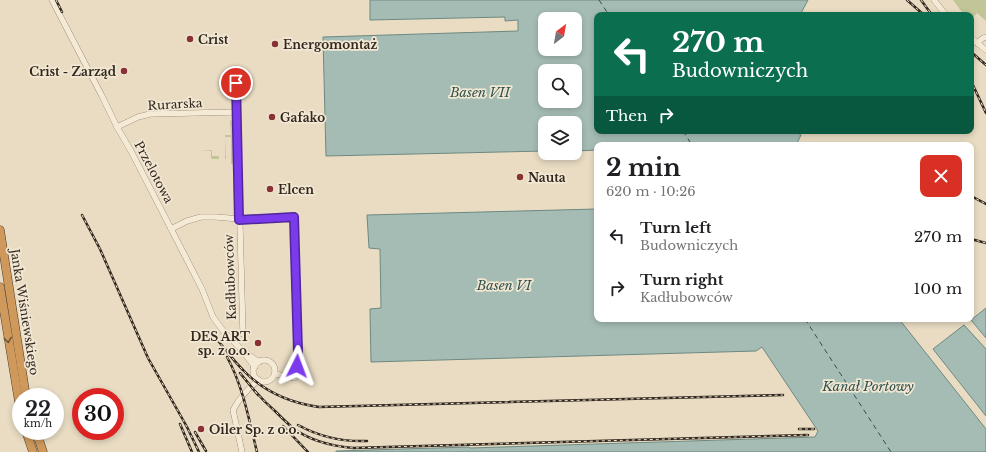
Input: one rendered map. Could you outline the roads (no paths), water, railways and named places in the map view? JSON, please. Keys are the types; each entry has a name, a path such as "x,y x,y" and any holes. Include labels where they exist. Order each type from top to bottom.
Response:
{"highway":[{"name":"Janka Wiśniewskiego","path":"0,230 25,388"},
{"name":"Janka Wiśniewskiego","path":"0,287 17,388"},
{"path":"29,440 33,452"},
{"path":"39,440 43,452"}],"street":[{"name":"Przelotowa","path":"52,0 202,289 213,317 224,332 241,349 255,367"},
{"path":"934,0 944,12"},
{"path":"978,43 986,37"},
{"path":"974,40 986,50"},
{"name":"Kadłubowców","path":"232,78 236,83 243,334"},
{"name":"Rurarska","path":"117,126 150,114 236,112"},
{"path":"171,229 187,221 201,217 239,220 294,217 298,352 293,377 275,372"},
{"name":"Przelotowa","path":"241,349 259,362"},
{"path":"262,361 271,363 275,372 272,379 267,382 261,382 254,374 255,367 259,362 262,361"},
{"path":"242,452 233,410 257,378"}],"water":[{"name":"Basen VII","path":"370,0 808,0 802,12 594,12 594,134 801,135 798,142 594,142 594,150 582,151 582,116 538,116 538,151 326,156 323,37 518,31 518,20 505,21 505,17 370,20"},
{"path":"594,209 594,322 901,322 986,429 986,452 336,452 815,437 818,431 762,347 756,351 371,362 370,309 381,308 380,249 369,248 367,215"},
{"path":"986,308 986,338 973,322 974,322 974,318"},
{"path":"964,325 986,349 986,416 933,349"}],"railway":[{"path":"56,0 62,12"},
{"path":"907,0 921,12"},
{"path":"921,0 930,12"},
{"path":"974,55 986,65"},
{"path":"974,87 986,113"},
{"path":"974,198 986,204"},
{"path":"82,215 100,249 148,358 187,427 199,452"},
{"path":"974,240 986,243"},
{"path":"213,335 239,366 259,384 287,399 319,407 783,395"},
{"path":"227,357 233,368 241,391 257,452"},
{"path":"240,373 258,395"},
{"path":"255,391 286,422 300,433 314,440 337,446 353,448 808,435"},
{"path":"180,424 192,452"},
{"path":"298,425 315,433 331,438 349,441 367,441"},
{"path":"283,426 308,452"},
{"path":"799,429 814,429"},
{"path":"195,432 206,451"}],"place":[{"name":"Crist","path":"190,39"},
{"name":"Energomontaż","path":"275,44"},
{"name":"Crist - Zarząd","path":"124,71"},
{"name":"Gafako","path":"272,117"},
{"name":"Nauta","path":"520,177"},
{"name":"Elcen","path":"270,189"},
{"name":"DES ART sp. z o.o.","path":"258,343"},
{"name":"Oiler Sp. z o.o.","path":"201,429"}],"water label":[{"name":"Basen VI","path":"504,285"},
{"name":"Kanał Portowy","path":"868,386"}]}
